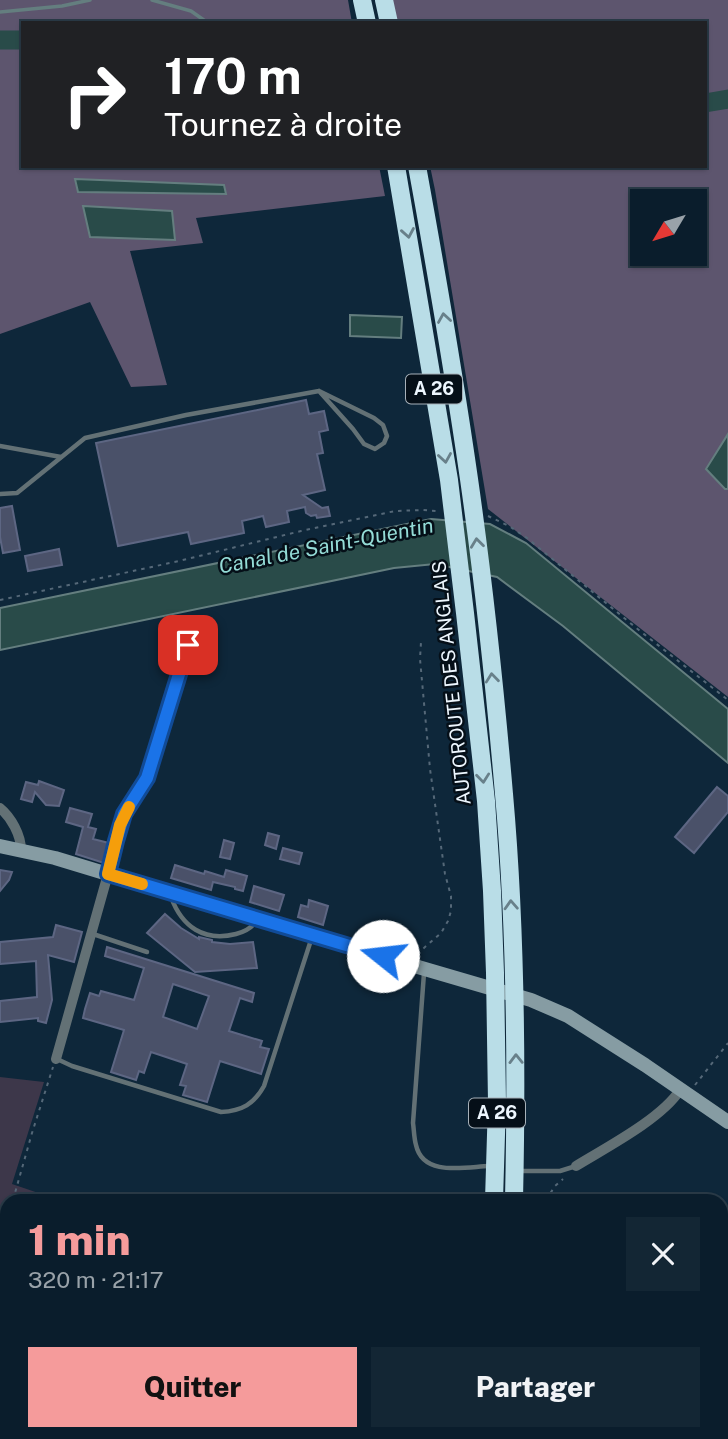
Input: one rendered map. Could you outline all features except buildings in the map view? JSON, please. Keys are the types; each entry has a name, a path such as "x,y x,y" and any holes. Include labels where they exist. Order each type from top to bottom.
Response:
{"highway":[{"path":"362,0 367,21"},
{"path":"384,0 389,21"},
{"name":"AUTOROUTE DES ANGLAIS","path":"396,168 449,480 486,801 495,973 497,1102 494,1194"},
{"name":"A 26","path":"417,168 442,303 469,480 504,796 516,1028 514,1194"}],"street":[{"path":"0,808 14,827 21,850"},
{"path":"0,846 55,858 531,1000 568,1016 728,1122"},
{"path":"56,1059 108,874"},
{"path":"576,1166 650,1119 684,1092"}],"lane":[{"path":"0,494 17,493 85,438 186,415 319,391 383,425 387,436 384,443 376,449 364,444 319,391"},
{"path":"0,446 61,457"},
{"path":"108,874 124,814 147,778 188,645"},
{"path":"169,892 185,921 196,931 212,936 242,933 251,928 258,919"},
{"path":"92,934 147,952"},
{"path":"56,1059 221,1112 243,1108 251,1103 264,1086 312,936"},
{"path":"424,969 414,1122 416,1146 423,1160 435,1167 495,1166"},
{"path":"515,1171 559,1171 576,1166"}],"path":[{"path":"0,600 395,511 435,511"},
{"path":"477,515 491,517 527,538 728,700"},
{"path":"407,963 441,933 451,911 451,896 430,769 420,659 421,642"},
{"path":"684,1092 728,1043"},
{"path":"15,1194 56,1059"},
{"path":"550,1194 576,1166"}],"shaded area":[{"path":"0,0 348,0 352,21 21,21 21,168 379,168 385,196 196,218 203,243 130,251 167,385 131,387 90,302 0,334"},
{"path":"392,0 728,0 728,697 488,509 430,168 707,168 707,21 397,21"},
{"path":"0,1077 44,1082 12,1184 41,1194 0,1194"}],"water":[{"path":"75,179 224,185 226,194 78,192"},
{"path":"83,206 172,211 175,240 90,237"},
{"path":"350,315 402,317 401,338 350,336"},
{"path":"728,434 728,489 725,489 706,469"},
{"name":"Canal de Saint-Quentin","path":"431,519 490,524 526,543 728,709 728,763 563,626 497,577 435,564 394,568 0,650 0,608"}],"waterway":[{"path":"0,12 62,6 90,0"},
{"path":"152,0 191,11 205,21"},
{"path":"0,40 21,40"},
{"path":"707,103 728,99"}],"slow traffic":[{"path":"129,807 120,825 108,874 142,884"}],"route":[{"path":"188,645 147,778 124,814 108,874 383,956"}]}
